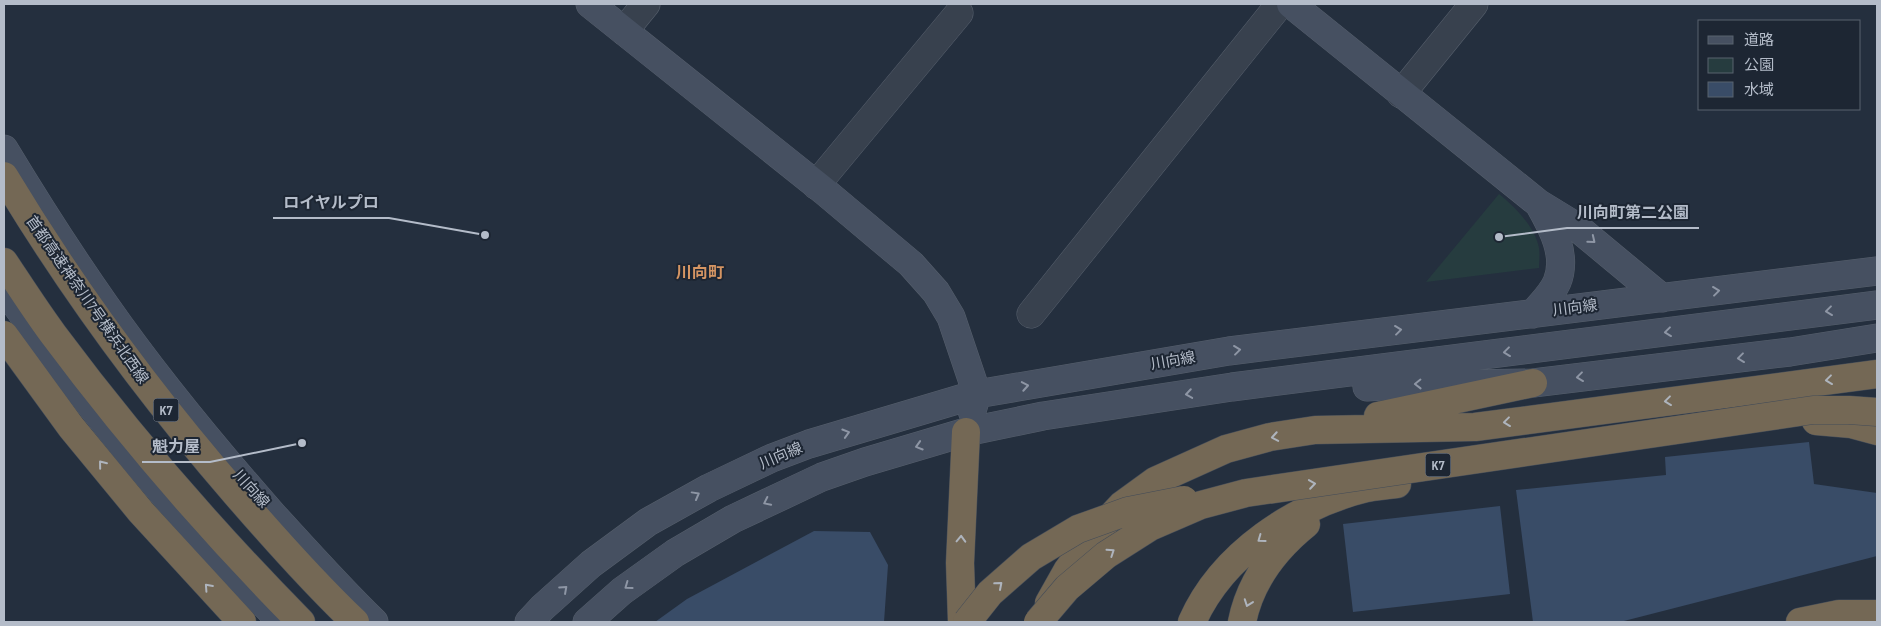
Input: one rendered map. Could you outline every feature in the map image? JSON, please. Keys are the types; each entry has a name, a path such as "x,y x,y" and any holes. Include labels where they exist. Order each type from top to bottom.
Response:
{"highway":[{"name":"首都高速神奈川7号横浜北西線","path":"4,176 31,221 92,312 150,391 276,541 355,622"},
{"path":"4,262 52,333 116,416 253,574 301,622"},
{"path":"4,335 71,427 141,512 242,622"},
{"path":"1315,430 1475,426 1877,374"},
{"path":"1043,622 1047,608 1066,571 1094,535 1122,506 1155,481 1226,449 1270,437 1315,430 1533,383"},
{"name":"K7","path":"1192,622 1214,585 1235,561 1257,541 1309,510 1337,497 1367,488 1849,410 1877,412"},
{"path":"1815,416 1850,414 1877,422"},
{"path":"1815,416 1877,431"},
{"name":"K7","path":"1038,622 1067,588 1106,555 1150,527 1201,505 1246,493 1815,416"},
{"path":"962,622 960,563 966,432"},
{"path":"1242,622 1254,586 1270,560 1290,537 1314,516 1367,488"},
{"path":"967,622 990,593 1031,557 1078,529 1128,511 1183,500 1246,493"},
{"path":"1800,622 1838,614 1877,614"}],"street":[{"path":"590,4 816,185 911,264 936,292 951,317 977,394 966,432"},
{"path":"624,31 646,4"},
{"path":"1031,314 1280,4"},
{"path":"1291,4 1538,203 1574,225 1662,298"},
{"path":"1401,94 1474,4"},
{"path":"816,185 959,13"},
{"name":"川向線","path":"4,149 44,215 106,306 165,385 232,468 374,622"},
{"path":"1532,314 1549,296 1557,282 1560,262 1558,241 1538,203"},
{"name":"川向線","path":"529,622 591,564 648,522 709,488 772,458 809,444 977,394 1229,351 1877,271"},
{"path":"4,288 42,344 117,439 178,512 244,584 282,622"},
{"path":"586,622 622,591 675,553 741,515 822,477 966,432 1044,416 1232,387 1877,305"},
{"path":"1232,387 1324,390 1403,385 1533,383 1790,352 1877,338"}],"green space":[{"path":"1499,194 1518,211 1529,225 1539,248 1539,268 1426,282"}],"water":[{"path":"1809,442 1814,484 1877,493 1877,556 1620,622 1533,622 1516,490 1666,475 1665,457"},
{"path":"1500,506 1510,594 1353,612 1343,524"},
{"path":"814,531 870,532 888,565 884,622 655,622 687,599"}],"place":[{"name":"ロイヤルプロ","path":"485,235"},
{"name":"川向町第二公園","path":"1499,237"},
{"name":"魁力屋","path":"302,443"}],"district":[{"name":"川向町","path":"700,273"}]}
